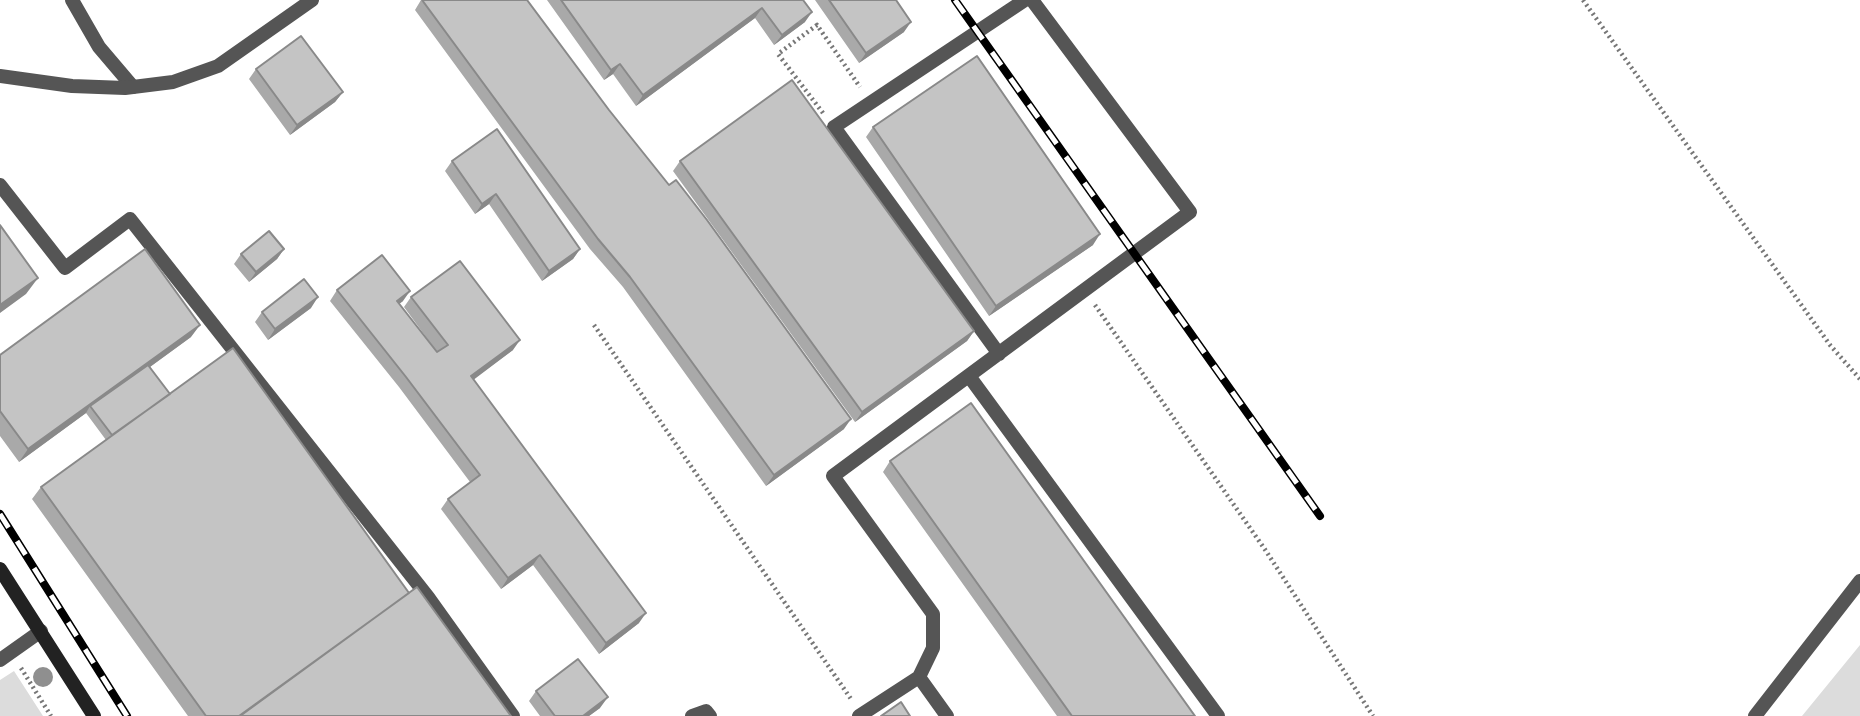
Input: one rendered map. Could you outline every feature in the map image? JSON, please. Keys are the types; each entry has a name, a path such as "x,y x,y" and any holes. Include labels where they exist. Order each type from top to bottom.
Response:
{"street":[{"path":"72,0 99,47 132,87"},
{"path":"0,76 72,86 132,87 173,82 218,66 312,0"},
{"path":"999,354 834,127 1025,0"},
{"path":"861,715 919,677 933,648 933,614 833,476 1190,212 1032,0"},
{"path":"0,185 65,268 130,219 428,597 513,716"},
{"path":"969,376 1218,716"},
{"path":"0,569 94,716"},
{"path":"1755,716 1860,581"},
{"path":"6,657 41,631"},
{"path":"919,677 947,716"},
{"path":"692,716 706,711 710,716"}],"path":[{"path":"1583,0 1830,345 1860,380"},
{"path":"834,127 778,54 817,25 872,103"},
{"path":"1085,290 1266,551 1373,716"},
{"path":"594,325 861,715"},
{"path":"6,657 51,716"}],"shaded area":[{"path":"1860,645 1860,716 1802,716"},
{"path":"14,671 43,716 0,716 0,680"}],"building":[{"path":"422,0 527,0 669,185 676,180 707,220 851,419 774,475 630,277 598,239"},
{"path":"561,0 803,0 812,12 782,35 762,8 643,95 620,64 611,70"},
{"path":"829,0 896,0 911,22 866,53"},
{"path":"301,36 343,92 297,125 256,69"},
{"path":"977,56 1100,234 996,306 873,127"},
{"path":"792,80 974,331 862,412 680,161"},
{"path":"497,129 580,249 549,271 496,194 482,204 452,161"},
{"path":"0,225 38,278 0,305"},
{"path":"269,231 284,249 256,272 241,254"},
{"path":"145,249 200,325 28,449 0,411 0,355"},
{"path":"382,255 410,291 397,301 437,352 448,345 411,297 460,261 520,340 471,376 646,613 606,643 540,555 508,578 448,499 480,475 337,290"},
{"path":"304,279 318,297 275,329 262,312"},
{"path":"233,348 409,593 239,716 206,716 41,487"},
{"path":"148,365 170,394 112,435 90,406"},
{"path":"971,403 1195,716 1072,716 890,461"},
{"path":"417,587 511,716 240,716"},
{"path":"578,659 608,697 583,716 555,716 536,691"},
{"path":"901,702 910,716 881,716"}],"railway":[{"path":"955,0 1320,516"},
{"path":"0,514 127,716"}]}
